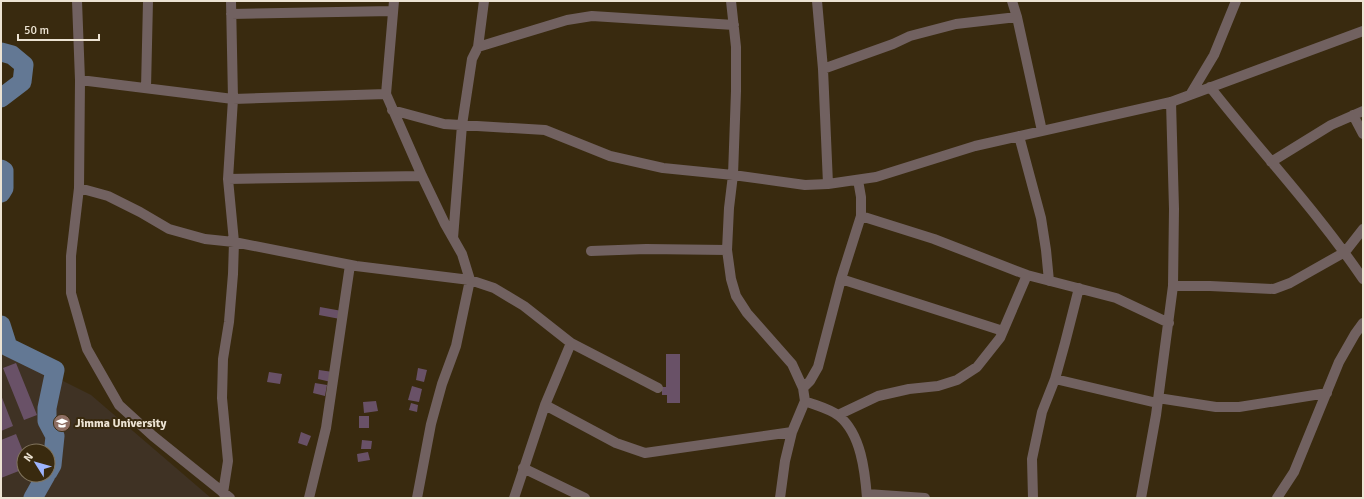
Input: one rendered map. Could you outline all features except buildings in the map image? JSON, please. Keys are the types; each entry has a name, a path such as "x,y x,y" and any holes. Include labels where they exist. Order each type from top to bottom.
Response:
{"street":[{"path":"77,1 80,80 79,188 71,256 71,293 87,349 119,405 152,436 227,495"},
{"path":"146,88 148,1"},
{"path":"227,495 228,461 222,398 223,359 229,322 234,242 228,179 233,99 231,1"},
{"path":"453,238 462,125 472,59 478,47 484,1"},
{"path":"731,1 736,47 733,175 729,208 727,250 731,279 736,296 747,312 792,364 803,388 805,401 792,432 785,462 780,498"},
{"path":"817,1 823,69 828,184"},
{"path":"1012,1 1018,17 1042,131"},
{"path":"1190,96 1214,55 1236,1"},
{"path":"231,14 393,6 386,94 422,176 462,254 470,280 456,346 442,384 431,424 418,498"},
{"path":"478,47 567,20 592,16 734,25"},
{"path":"823,69 918,34 956,24 1018,17"},
{"path":"392,110 444,124 545,130 610,156 663,168 733,175 805,185 828,184 876,177 975,146 1171,102 1363,31"},
{"path":"80,80 233,99 386,94"},
{"path":"1210,87 1345,252 1363,279"},
{"path":"1141,498 1158,401 1173,286 1174,209 1171,102"},
{"path":"1272,162 1331,125 1363,111"},
{"path":"1353,116 1363,134"},
{"path":"1019,136 1041,218 1049,281"},
{"path":"228,179 422,176"},
{"path":"803,388 810,381 818,367 841,279 861,216 861,198 858,180"},
{"path":"79,188 108,196 169,229 205,239 234,242 350,265 470,280 494,288 524,306 571,343 658,388"},
{"path":"861,216 934,239 1027,275 1116,298 1169,322"},
{"path":"1173,286 1274,288 1290,283 1345,252 1363,229"},
{"path":"591,251 727,250"},
{"path":"309,498 326,428 350,265"},
{"path":"838,415 878,396 909,389 938,386 957,380 977,367 1000,338 1027,275"},
{"path":"841,279 1003,331"},
{"path":"1033,498 1032,459 1042,412 1055,378 1079,288"},
{"path":"1277,498 1294,472 1339,362 1355,334 1363,325"},
{"path":"514,498 545,405 571,343"},
{"path":"1055,378 1158,401 1216,407 1239,407 1327,393"},
{"path":"805,401 838,415 849,426 862,456 867,496 925,498"},
{"path":"545,405 616,443 645,452 792,432"},
{"path":"524,468 585,498"}],"shaded area":[{"name":"Jimma University","path":"1,349 91,395 211,498 1,498"}],"waterway":[{"path":"1,52 12,55 24,65 22,82 1,98"},
{"path":"1,169 4,171 4,188 1,193"},
{"path":"1,325 8,347 55,370 47,408 47,421 55,436 54,443"},
{"path":"33,498 41,483"}],"place":[{"name":"Jimma University","path":"62,423"}]}
